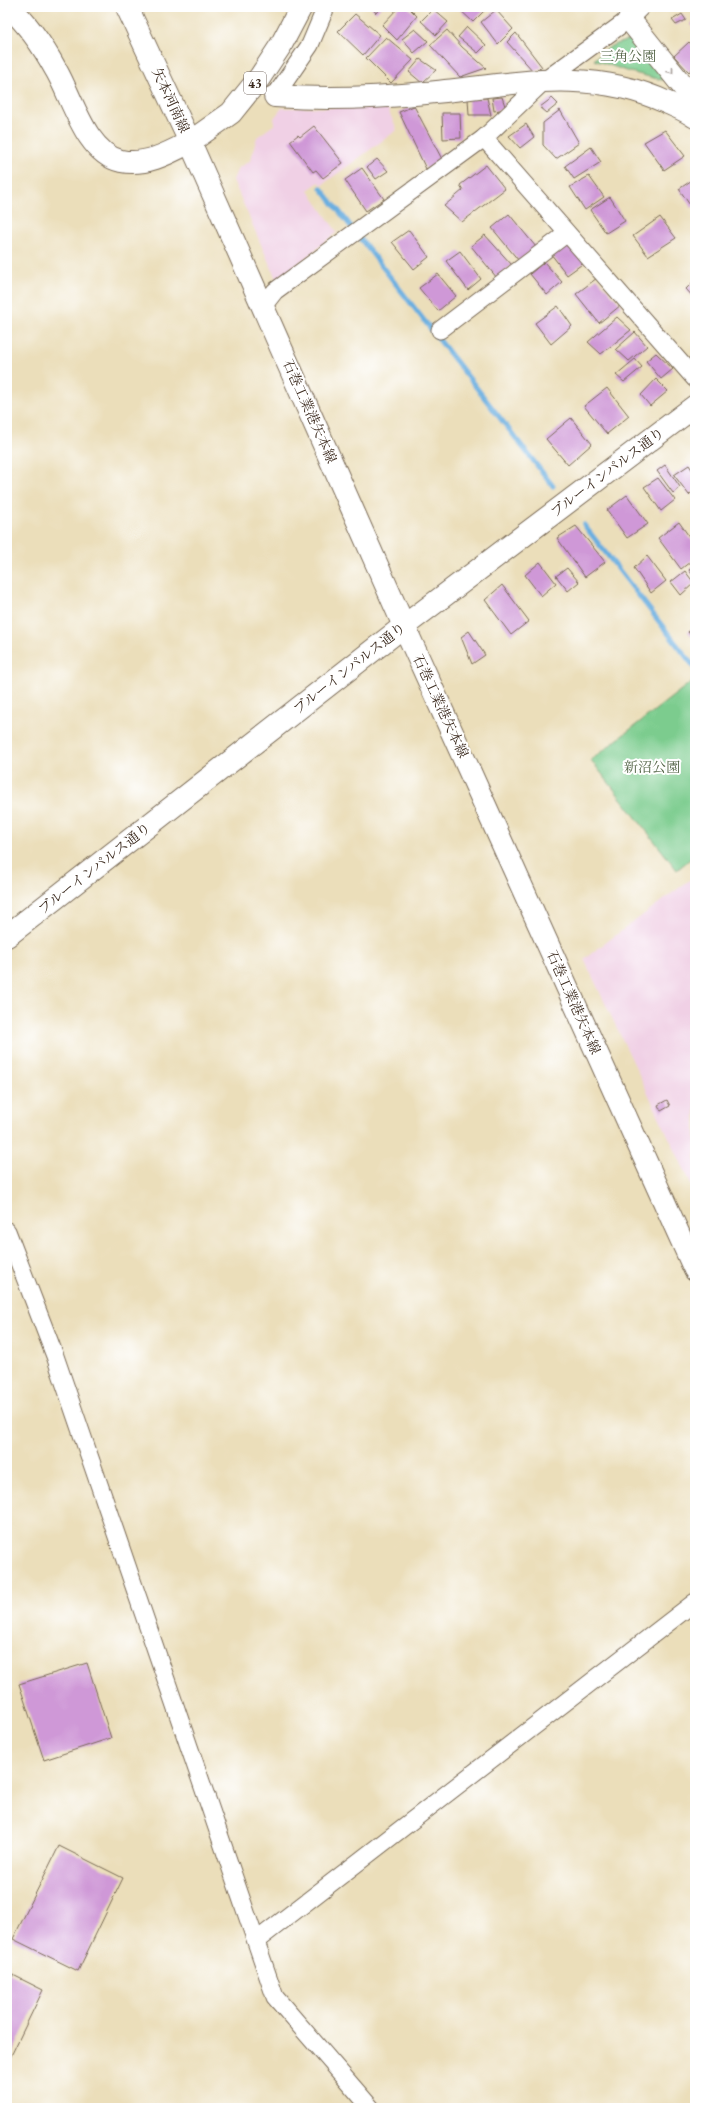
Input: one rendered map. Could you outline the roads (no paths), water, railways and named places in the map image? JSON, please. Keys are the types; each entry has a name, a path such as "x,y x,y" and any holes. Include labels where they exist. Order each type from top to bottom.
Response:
{"street":[{"path":"9,7 23,20 43,47 57,71 82,124 92,140 105,154 121,161 140,161 162,156 190,142"},
{"name":"矢本河南線","path":"127,7 190,142 231,113 260,77 281,45 301,7"},
{"path":"326,7 310,45 275,96 321,100 374,97 576,79 609,83 651,95 694,116"},
{"path":"264,305 275,291 484,138 544,81 635,13 686,90 694,116"},
{"path":"484,138 566,234 695,379"},
{"name":"石巻工業港矢本線","path":"190,142 264,305 404,626 695,1270"},
{"path":"440,330 566,234"},
{"name":"ブルーインパルス通り","path":"7,936 404,626 695,406"},
{"path":"7,1231 55,1356 275,1997 371,2108"},
{"path":"256,1940 695,1602"}],"waterway":[{"path":"321,188 553,486"},
{"path":"584,525 695,668"}],"park label":[{"name":"三角公園","path":"628,56"},
{"name":"新沼公園","path":"652,767"}]}
